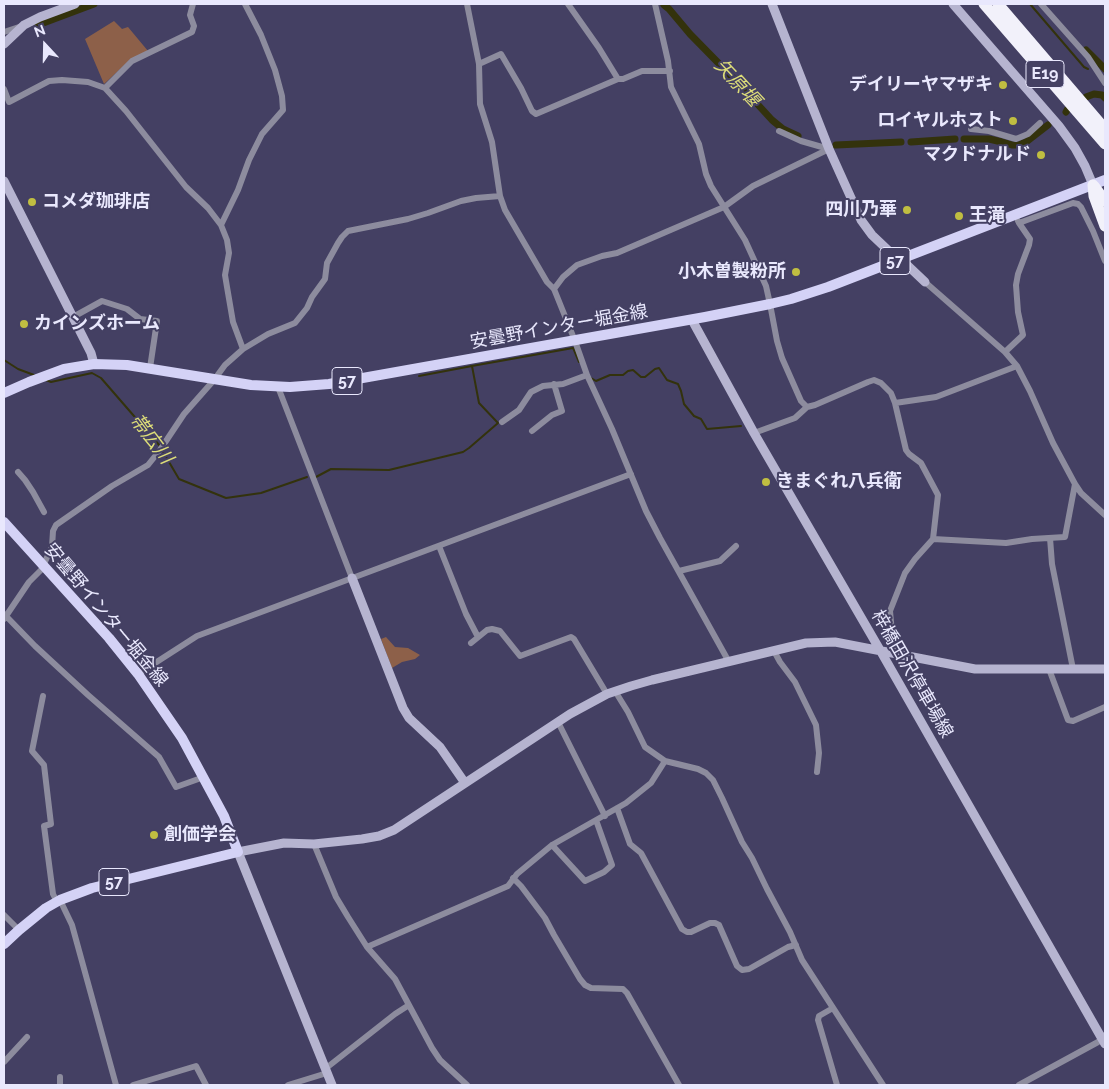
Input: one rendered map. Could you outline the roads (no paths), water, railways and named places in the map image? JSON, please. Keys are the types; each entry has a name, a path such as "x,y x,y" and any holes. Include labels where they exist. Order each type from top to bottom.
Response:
{"highway":[{"name":"E19","path":"984,4 1105,144"},
{"name":"E19","path":"998,4 1105,128"},
{"path":"1093,185 1105,201"},
{"path":"1093,185 1094,196 1105,226"}],"main road":[{"name":"安曇野インター堀金線","path":"4,393 64,369 94,364 127,364 251,385 278,387 329,384 692,320 770,304 828,287 1017,219 1105,180"},
{"name":"安曇野インター堀金線","path":"4,522 109,638 138,674 182,738 204,777 224,816 238,852"},
{"name":"57","path":"4,944 46,908 58,901 92,888 238,852"}],"street":[{"path":"6,38 24,25 40,17 74,4"},
{"path":"105,88 132,61 192,32 194,26 190,15 193,4"},
{"path":"221,225 262,134 283,110 282,96 275,70 246,4"},
{"path":"467,4 479,64 480,104 492,142 500,196 505,210 547,282 554,289 587,375 646,511 729,662"},
{"path":"568,4 618,79"},
{"path":"655,4 672,87 699,144 710,186 746,240 766,286 782,358 801,401 807,406"},
{"path":"772,4 829,149 861,220 872,235 1005,352 1017,366 1053,444 1075,484 1081,493 1105,515"},
{"path":"953,4 1059,126 1086,166 1093,185"},
{"path":"1041,4 1104,78"},
{"path":"479,64 501,54 521,88 532,112 536,114 618,79 623,79 642,71 670,71"},
{"path":"4,90 9,102 49,81 88,82 105,88 126,111 186,186 208,208 221,225 230,253 225,275 233,322 243,349"},
{"path":"971,129 989,131 1016,139 1028,134 1040,124"},
{"path":"779,131 801,141 829,149"},
{"path":"554,289 562,277 577,265 617,253 724,207 753,186 829,149"},
{"path":"4,181 91,353 94,364"},
{"path":"204,777 176,787 159,757 88,695 4,616 29,582 41,570 52,547 53,531 56,525 112,486 148,465 184,414 243,349 268,334 294,323 325,279 328,263 342,236 348,231 408,219 461,201 500,196"},
{"path":"1005,352 1023,335 1018,312 1016,286 1018,274 1030,239 1017,219 1073,203 1078,204 1089,223 1105,261"},
{"path":"73,317 102,301 128,309 140,319 157,321 150,368"},
{"name":"梓橋田沢停車場線","path":"692,320 754,433 1104,1039"},
{"path":"896,403 936,397 1017,366"},
{"path":"502,422 519,410 531,392 543,386 563,384 587,375"},
{"path":"754,433 795,418 807,406 815,405 874,380 881,383 891,393 896,403 906,450 921,463 938,495 933,539 905,573 890,611 894,654"},
{"path":"532,431 552,415 562,411 554,384"},
{"path":"278,387 403,708 409,718 440,746 466,783"},
{"path":"18,472 33,492 44,512"},
{"path":"138,674 197,636 631,474"},
{"path":"933,539 1006,543 1065,537 1075,484"},
{"path":"1050,538 1052,564 1073,669"},
{"path":"438,546 466,614 478,637"},
{"path":"679,571 720,561 736,546"},
{"path":"471,643 487,630 500,631 520,656 570,637 574,639 611,693 628,712 645,747 665,761 698,769 706,773 722,798 742,842 790,932 802,960 883,1085"},
{"path":"332,1085 238,852 284,843 314,844 379,836 394,830 579,708 611,693 652,680 806,643 835,642 975,668 1105,669"},
{"path":"774,651 795,682 816,725 819,753 817,772"},
{"path":"1049,669 1068,720 1073,721 1105,707"},
{"path":"43,696 32,751 44,765 51,824 44,826 53,894 72,926 116,1085"},
{"path":"558,722 605,816"},
{"path":"367,946 508,886 513,878 552,845 626,803 651,782 665,761"},
{"path":"617,808 630,844 641,853 682,929 692,932 710,923 719,925 737,966 742,970 749,969 788,947 796,945"},
{"path":"552,845 585,881 604,872 612,865 596,820"},
{"path":"314,844 336,897 367,946 395,979 440,1060 467,1085"},
{"path":"513,878 546,918 554,935 585,985 591,988 623,989 627,993 679,1085"},
{"path":"4,915 19,930"},
{"path":"288,1085 326,1071 395,1014 409,1005"},
{"path":"833,1008 820,1016 818,1020 838,1085"},
{"path":"4,1062 27,1037"},
{"path":"1019,1085 1104,1039"},
{"path":"133,1085 196,1066 206,1085"},
{"path":"60,1077 60,1085"}],"waterway":[{"name":"矢原堰","path":"38,25 94,4"},
{"path":"1030,4 1084,67 1088,69"},
{"name":"矢原堰","path":"664,5 772,120 783,129 798,136"},
{"path":"1086,50 1105,69"},
{"name":"矢原堰","path":"1086,97 1094,94 1102,95 1105,98"},
{"name":"矢原堰","path":"964,139 989,139 1019,145 1026,142 1048,125"},
{"name":"矢原堰","path":"911,142 955,139"},
{"name":"矢原堰","path":"836,145 901,142"},
{"name":"帯広川","path":"316,477 331,469 389,470 463,452 469,448 498,423 479,403 472,366 573,348 579,362"},
{"name":"帯広川","path":"4,360 18,369 34,375"},
{"path":"419,376 472,366"},
{"path":"591,378 596,381 610,375 623,375 633,370 641,377 645,377 659,368 667,380 678,384 684,404 694,416 701,419 707,429 741,426"},
{"name":"帯広川","path":"46,380 51,382 92,373 101,378 160,446"},
{"name":"帯広川","path":"162,450 179,479 226,498 261,493 307,477"}],"place":[{"name":"デイリーヤマザキ","path":"1003,85"},
{"name":"ロイヤルホスト","path":"1013,121"},
{"name":"マクドナルド","path":"1041,155"},
{"name":"コメダ珈琲店","path":"32,202"},
{"name":"四川乃華","path":"907,210"},
{"name":"王滝","path":"959,216"},
{"name":"小木曽製粉所","path":"796,272"},
{"name":"カインズホーム","path":"24,324"},
{"name":"きまぐれ八兵衛","path":"766,482"},
{"name":"創価学会","path":"154,835"}]}
